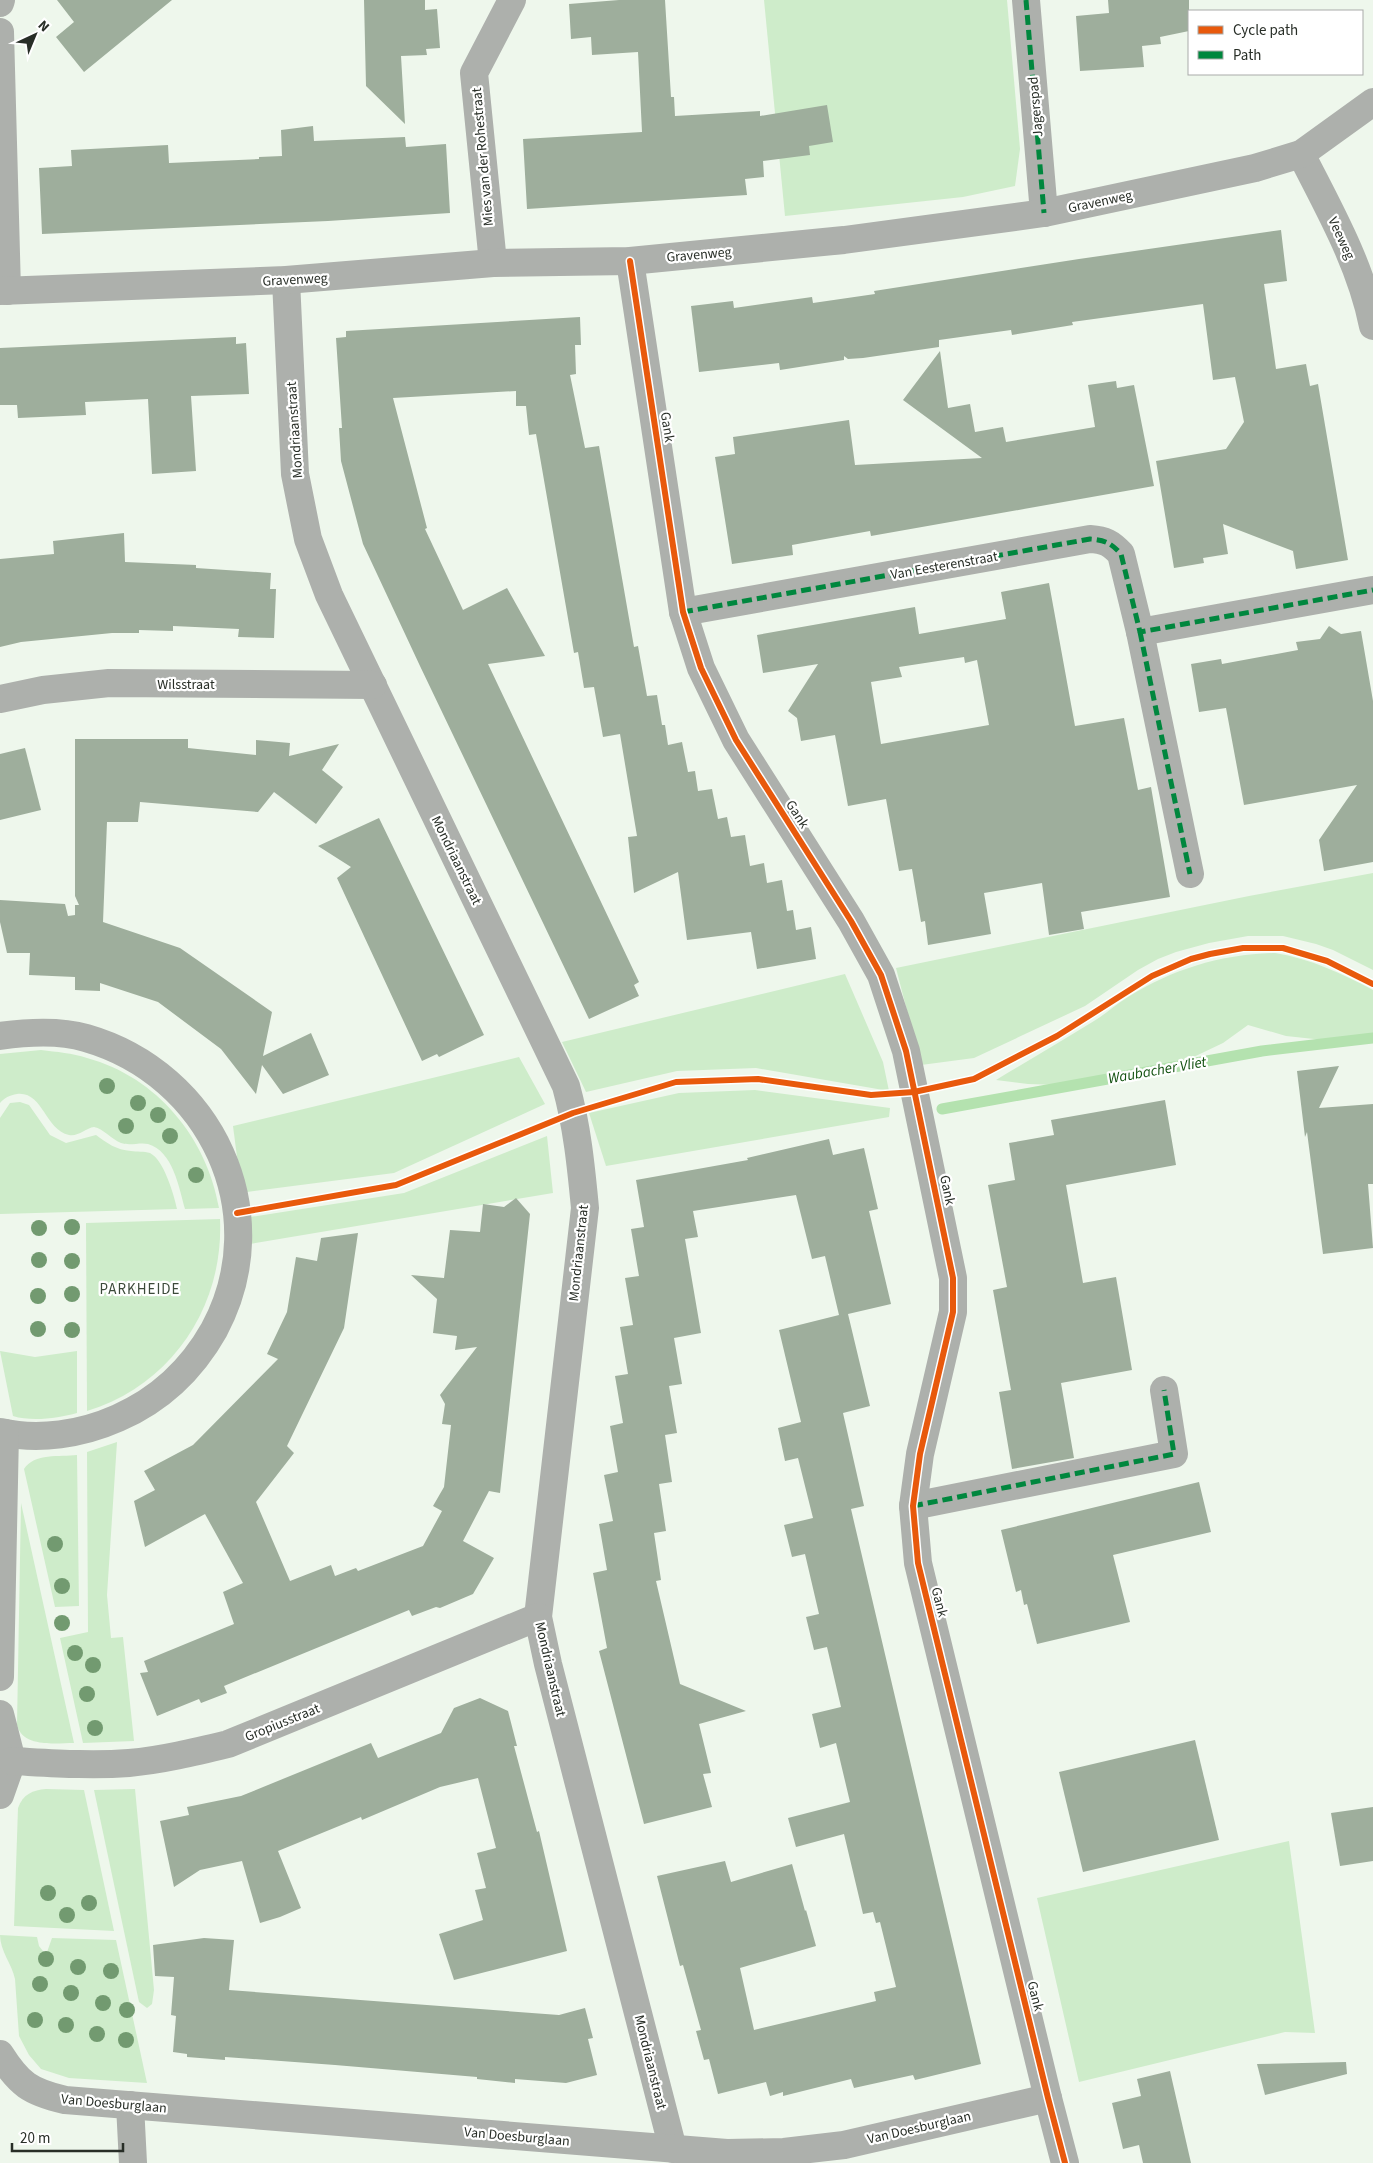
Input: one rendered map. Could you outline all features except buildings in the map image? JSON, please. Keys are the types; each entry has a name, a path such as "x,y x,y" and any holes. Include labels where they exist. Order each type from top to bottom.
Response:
{"street":[{"name":"Mies van der Rohestraat","path":"492,263 474,73 512,0"},
{"name":"Jagerspad","path":"1026,0 1044,213"},
{"path":"0,32 3,291"},
{"name":"Gravenweg","path":"3,291 286,280 492,263 630,261 844,240 1044,213 1255,168 1302,154 1373,102"},
{"name":"Veeweg","path":"1302,154 1348,248 1370,308 1373,326"},
{"name":"Gank","path":"630,261 683,612 701,668 736,740 851,920 881,975 906,1051 953,1278 953,1312 920,1454 913,1506 918,1564 1065,2163"},
{"name":"Mondriaanstraat","path":"286,280 295,474 306,529 329,595 566,1086 575,1122 580,1149 585,1208 538,1618 550,1674 673,2149"},
{"name":"Van Eesterenstraat","path":"683,612 1090,539 1104,540 1113,545 1121,554 1140,632 1190,874"},
{"path":"1140,632 1373,590"},
{"name":"Wilsstraat","path":"0,699 43,690 109,683 372,685"},
{"path":"0,1036 23,1033 54,1033 85,1038 114,1048 142,1062 166,1079 188,1101 207,1126 221,1153 233,1190 237,1213 238,1239 236,1266 230,1292 221,1317 198,1354 175,1381 154,1398 132,1412 99,1425 57,1435 2,1432 0,1677"},
{"path":"913,1506 1174,1454 1164,1390"},
{"name":"Gropiusstraat","path":"12,1761 82,1764 128,1763 173,1757 228,1744 538,1618"},
{"path":"0,1714 12,1761 0,1795"},
{"name":"Van Doesburglaan","path":"0,2054 9,2068 26,2086 41,2094 65,2100 727,2153 784,2152 844,2144 1048,2098"},
{"path":"130,2105 133,2163"}],"green space":[{"path":"764,0 1007,0 1020,149 1015,186 963,197 785,216"},
{"path":"1373,873 1373,970 1333,950 1283,936 1248,936 1209,943 1158,959 1138,970 1085,1006 974,1058 921,1065 896,968 1249,896"},
{"path":"1275,953 1325,967 1373,990 1373,1038 1342,1042 1286,1036 1248,1025 1223,1043 1181,1063 1059,1085 996,1080 1098,1018 1128,997 1162,978 1217,960 1236,956"},
{"path":"845,974 883,1062 889,1091 756,1068 677,1071 586,1092 562,1042"},
{"path":"41,1050 76,1055 112,1067 156,1095 175,1114 203,1158 213,1182 219,1208 185,1209 174,1171 157,1148 148,1144 121,1143 94,1127 76,1135 61,1132 54,1126 39,1104 33,1098 26,1095 12,1095 0,1103 0,1054"},
{"path":"519,1057 545,1104 394,1173 247,1192 237,1157 233,1126"},
{"path":"755,1090 890,1108 889,1117 606,1166 589,1113 679,1093"},
{"path":"20,1102 29,1105 50,1135 66,1143 96,1135 116,1148 150,1153 164,1170 177,1209 0,1214 0,1118 10,1103"},
{"path":"547,1136 553,1193 250,1244 250,1217 404,1193"},
{"path":"220,1219 219,1251 213,1282 202,1311 187,1338 167,1362 144,1382 117,1399 87,1411 86,1223"},
{"path":"0,1351 35,1357 77,1351 77,1413 45,1419 28,1419 13,1416"},
{"path":"117,1442 107,1595 111,1638 123,1637 134,1741 83,1743 60,1638 88,1632 87,1452"},
{"path":"77,1455 79,1606 55,1607 24,1469 34,1460 41,1458"},
{"path":"21,1503 74,1743 41,1743 33,1741 26,1738 20,1732 17,1725"},
{"path":"135,1789 154,1990 152,2004 147,2008 139,2002 94,1790"},
{"path":"37,1790 84,1790 114,1931 14,1926 18,1808 26,1796"},
{"path":"1289,1841 1315,2033 1285,2032 1079,2082 1037,1898"},
{"path":"0,1935 37,1937 39,1946 46,1955 52,1938 116,1940 147,2083 69,2078 41,2069 29,2055 19,2036 15,1979 2,1947"}],"waterway":[{"name":"Waubacher Vliet","path":"942,1109 1262,1051 1373,1038"}],"marked path":[{"path":"1026,0 1044,213"},
{"path":"683,612 1090,539 1107,543 1121,554 1140,632 1373,590"},
{"path":"1140,632 1190,874"},
{"path":"913,1506 1174,1454 1164,1390"}],"cycle path":[{"path":"630,261 683,612 701,668 736,740 851,921 881,975 906,1051 953,1278 953,1312 920,1454 913,1506 918,1563 1065,2163"},
{"path":"237,1213 396,1185 573,1113 676,1082 758,1079 871,1095 914,1092 974,1079 1057,1036 1152,976 1191,959 1210,954 1243,948 1283,948 1327,961 1373,984"}],"district":[{"name":"PARKHEIDE","path":"140,1289"}]}
